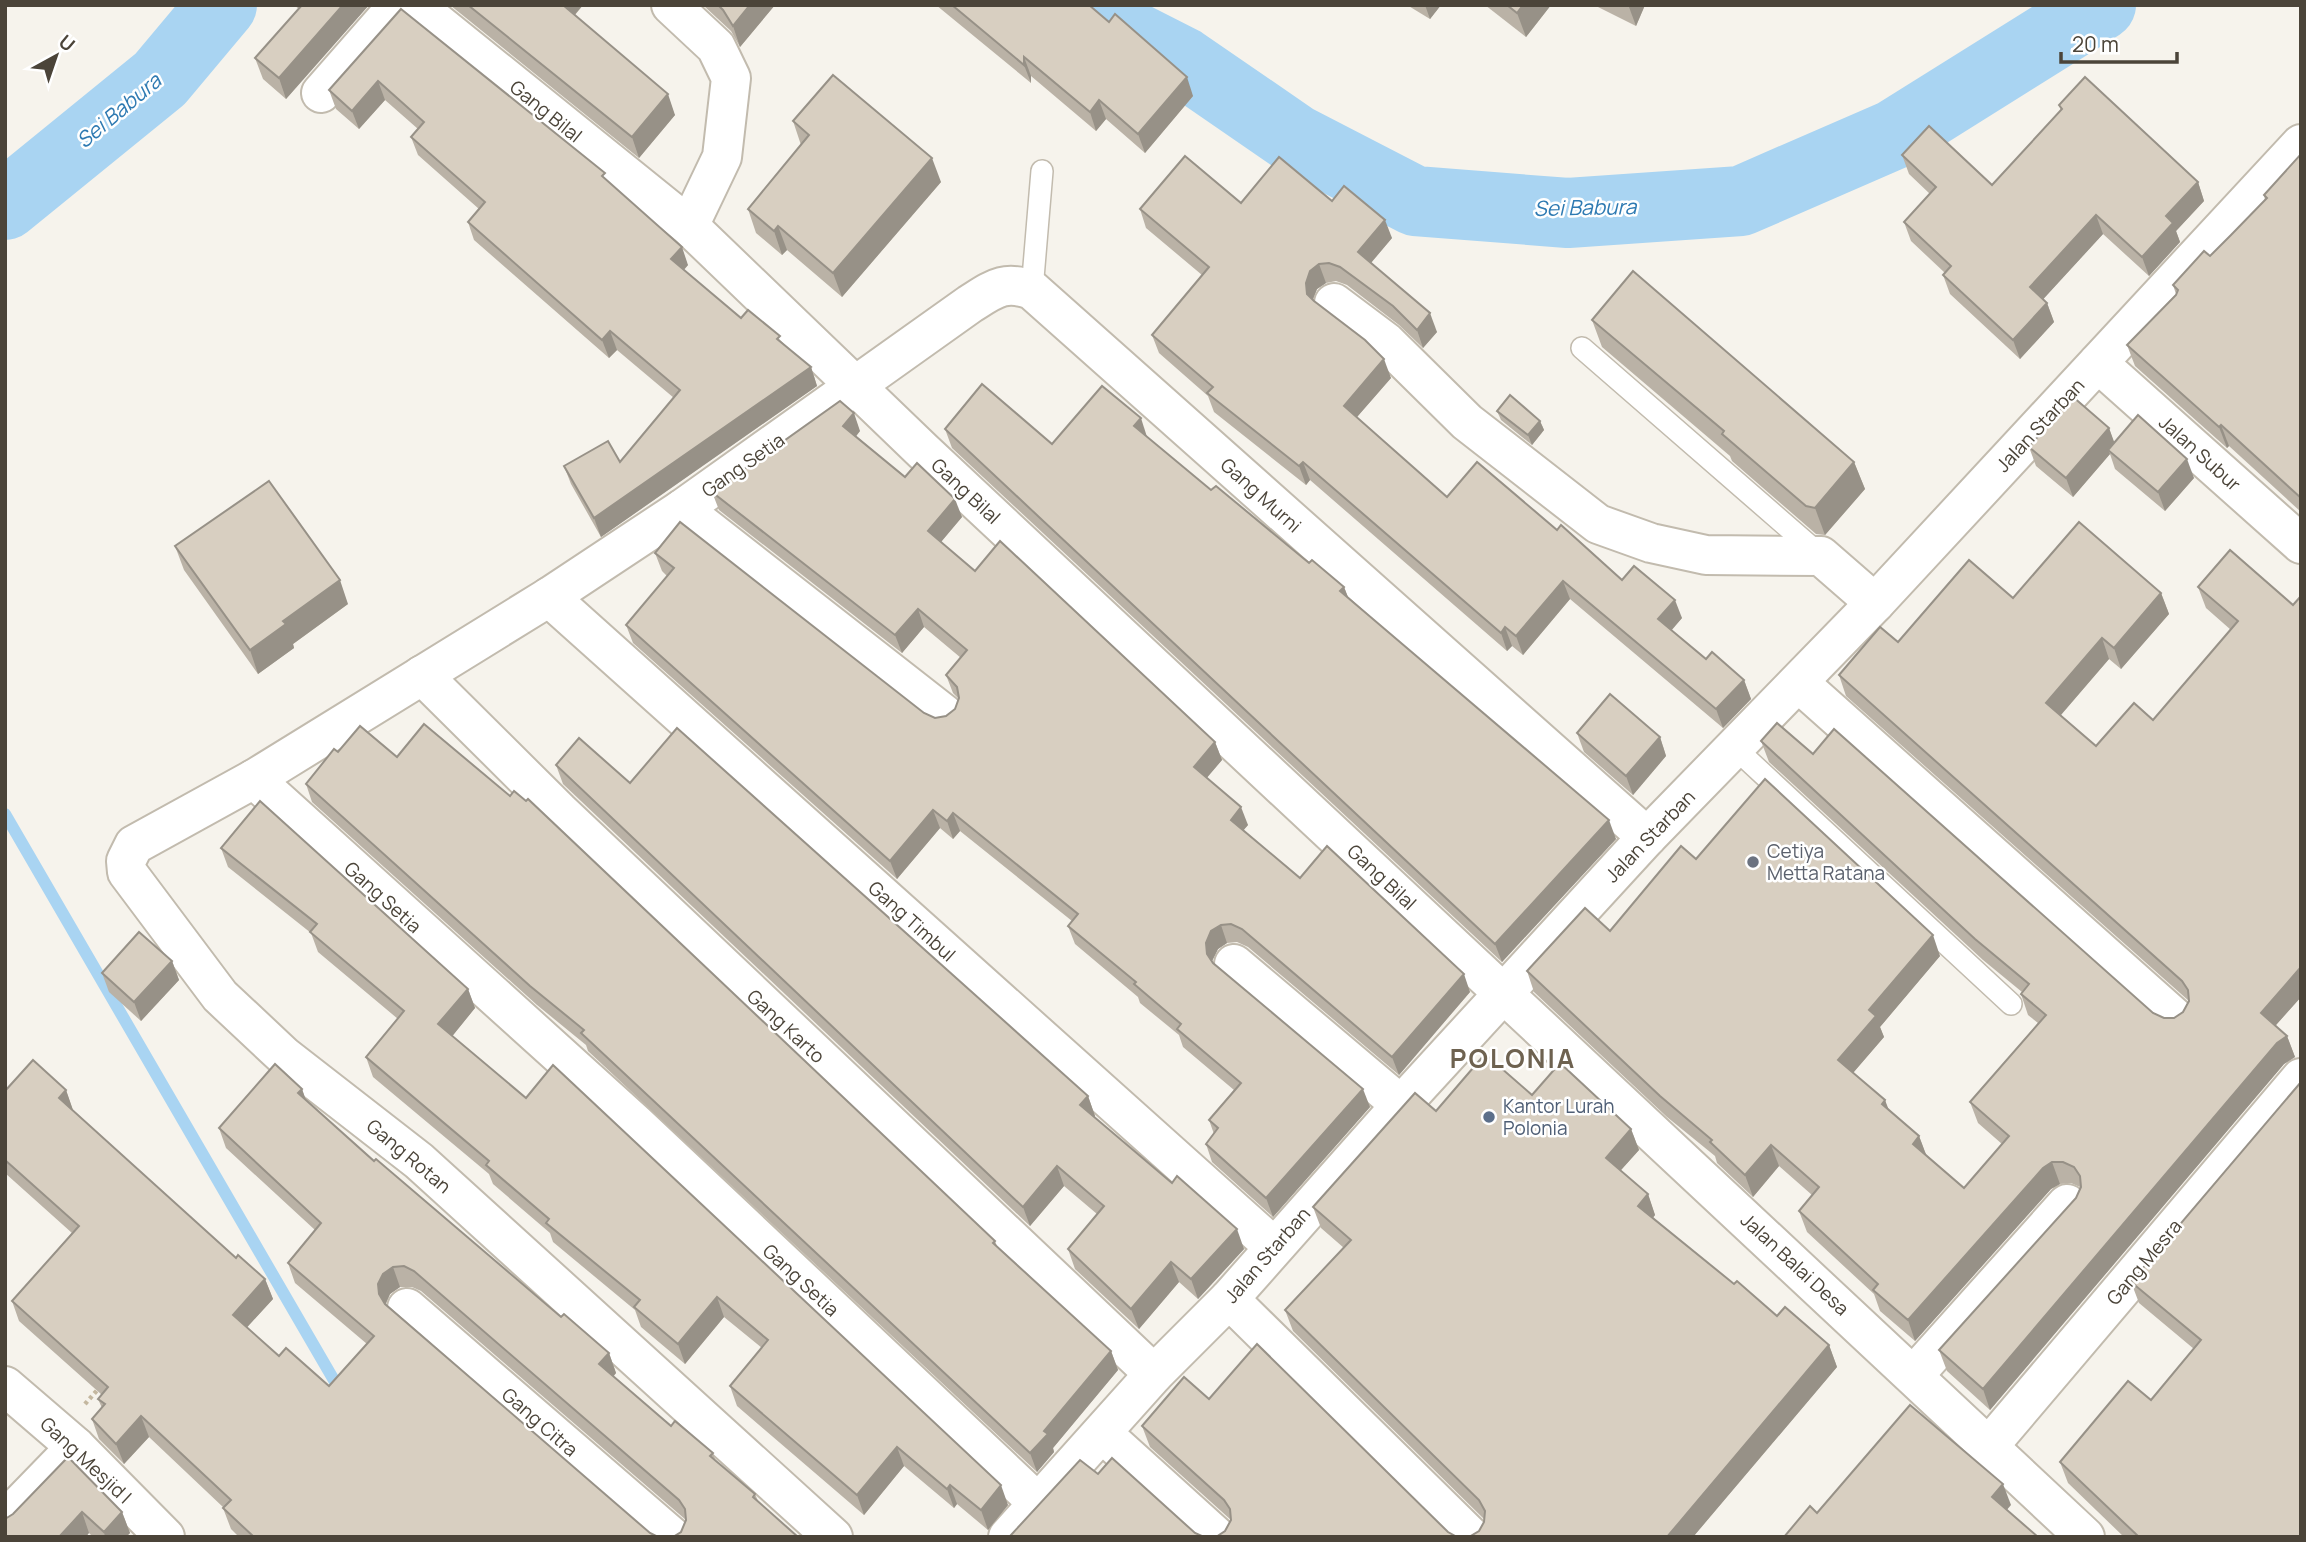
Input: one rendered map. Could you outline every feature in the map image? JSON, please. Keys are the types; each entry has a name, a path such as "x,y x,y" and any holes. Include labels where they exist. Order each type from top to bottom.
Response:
{"street":[{"path":"321,93 398,5"},
{"name":"Gang Bilal","path":"415,5 690,226 856,387 1505,992"},
{"path":"671,5 716,47 732,78 722,158 690,226"},
{"name":"Jalan Starban","path":"1022,1526 1154,1374 1229,1299 1273,1246 1647,837 1736,749 1875,603 2301,144"},
{"path":"856,387 994,289 1014,284 1032,290"},
{"name":"Gang Murni","path":"1032,290 1647,837"},
{"path":"1335,303 1386,342 1467,422 1598,523 1651,543 1706,555 1821,556 1875,603"},
{"name":"Jalan Subur","path":"2098,363 2301,544"},
{"name":"Gang Setia","path":"856,387 682,509 549,597 254,779 636,1124 1022,1526"},
{"path":"682,509 944,714"},
{"name":"Gang Timbul","path":"549,597 1273,1246"},
{"name":"Gang Karto","path":"422,675 579,830 1154,1374"},
{"path":"1799,683 2175,1018"},
{"name":"Gang Rotan","path":"254,779 134,845 128,851 127,872 205,978 284,1056 419,1161 833,1537"},
{"path":"1234,964 1401,1105"},
{"name":"Jalan Balai Desa","path":"1505,992 2085,1537"},
{"name":"Gang Mesra","path":"1988,1447 2301,1078"},
{"path":"1914,1375 2067,1205"},
{"path":"1229,1299 1471,1537"},
{"name":"Gang Citra","path":"407,1308 673,1537"},
{"name":"Gang Mesjid I","path":"5,1386 67,1440 165,1537"},
{"path":"1103,1433 1217,1537"},
{"path":"5,1520 67,1440"}],"lane":[{"path":"1032,290 1042,171"},
{"path":"1582,348 1821,556"},
{"path":"1736,749 2011,1004"}],"path":[{"path":"67,1440 102,1385"}],"building":[{"path":"302,5 343,5 279,78 255,58"},
{"path":"468,5 563,5 668,94 632,137"},
{"path":"718,5 750,5 733,26"},
{"path":"952,5 1089,5 1109,22 1115,14 1187,77 1138,134 1099,100 1090,112 1024,57 1024,65"},
{"path":"1507,5 1523,5 1517,13"},
{"path":"401,9 605,173 602,176 682,247 671,259 741,318 748,310 780,336 777,339 811,367 594,518 564,466 608,441 620,462 680,390 610,331 602,340 468,222 485,202 411,137 424,122 378,81 352,111 329,90"},
{"path":"833,75 932,158 833,273 778,226 774,231 748,209 809,135 793,121"},
{"path":"2085,77 2198,182 2166,216 2173,223 2142,257 2096,215 2030,287 2047,303 2013,340 1943,275 1951,266 1904,222 1936,187 1902,155 1929,126 1992,185 2062,109 2059,105"},
{"path":"2301,154 2301,498 2127,345 2176,295 2178,290 2173,285 2204,251 2210,256 2231,235 2267,198 2264,195"},
{"path":"1185,156 1241,203 1279,157 1332,201 1344,186 1385,220 1358,252 1430,313 1417,330 1393,306 1340,267 1329,263 1319,264 1310,271 1306,283 1307,294 1365,340 1384,359 1344,406 1447,497 1477,462 1557,530 1561,525 1622,580 1634,566 1675,600 1658,619 1706,659 1712,652 1744,680 1716,709 1563,581 1516,636 1505,627 1501,633 1303,462 1299,466 1207,393 1213,387 1152,335 1209,267 1140,209"},
{"path":"1633,271 1854,462 1815,508 1806,506 1722,434 1724,431 1592,320"},
{"path":"982,384 1052,444 1102,386 1141,418 1134,426 1211,490 1216,486 1309,563 1312,560 1344,587 1340,591 1609,820 1495,944 945,429"},
{"path":"1510,395 1540,421 1528,435 1497,411"},
{"path":"2072,396 2109,428 2066,478 2029,447"},
{"path":"840,401 854,413 843,426 905,477 917,463 955,499 928,531 975,571 1000,541 1215,742 1194,767 1241,807 1231,820 1300,878 1327,846 1464,974 1392,1057 1242,929 1231,924 1221,925 1211,931 1206,943 1207,954 1213,963 1363,1089 1266,1198 1206,1144 1218,1128 1209,1120 1241,1083 1177,1029 1181,1024 1134,984 1136,982 1068,926 1078,914 953,813 947,821 933,810 890,861 626,625 674,568 655,553 680,522 924,713 935,718 946,716 955,709 959,698 957,687 946,675 967,650 918,609 895,635 712,492"},
{"path":"2138,415 2187,459 2158,492 2108,450"},
{"path":"269,481 340,580 283,621 286,624 250,650 175,546"},
{"path":"2079,522 2161,593 2114,648 2102,638 2046,703 2096,746 2134,703 2153,720 2238,621 2198,587 2230,550 2293,605 2301,596 2301,967 2261,1013 2287,1036 2277,1043 1983,1389 1939,1350 2076,1198 2081,1187 2080,1176 2074,1167 2063,1162 2052,1162 2043,1168 1908,1320 1873,1290 1878,1284 1799,1211 1819,1187 1771,1145 1745,1175 1710,1142 1712,1140 1660,1096 1527,971 1585,908 1610,931 1681,846 1696,859 1765,779 1933,935 1869,1010 1876,1016 1838,1060 1885,1100 1882,1104 1919,1136 1913,1144 1964,1188 2009,1136 1970,1102 2046,1015 2021,994 2029,984 1975,939 1761,741 1777,723 1813,754 1834,729 2153,1013 2164,1018 2174,1018 2183,1012 2189,1001 2188,990 2182,981 1839,675 1880,627 1898,642 1969,560 2013,598"},
{"path":"1610,694 1660,737 1626,776 1577,733"},
{"path":"424,724 510,796 514,791 526,801 528,799 995,1241 993,1243 1111,1351 1044,1431 1048,1434 1030,1453 581,1033 584,1030 530,986 306,784 334,749 338,752 360,726 397,757"},
{"path":"677,728 1088,1096 1080,1105 1172,1183 1177,1176 1237,1229 1191,1279 1171,1262 1131,1309 1068,1249 1104,1206 1057,1166 1023,1207 556,765 579,738 630,783"},
{"path":"260,801 468,989 438,1024 526,1098 553,1065 1001,1485 981,1510 950,1485 947,1489 897,1447 857,1495 730,1386 768,1340 717,1297 678,1344 634,1307 640,1300 546,1223 549,1219 486,1165 489,1161 366,1057 404,1011 310,932 317,924 221,848"},
{"path":"139,932 172,961 134,1002 102,973"},
{"path":"1485,1054 1532,1095 1560,1063 1631,1129 1606,1158 1648,1194 1638,1206 1734,1284 1737,1281 1777,1316 1785,1307 1829,1345 1667,1537 1469,1537 1479,1531 1484,1522 1485,1511 1479,1500 1285,1310 1351,1240 1313,1207 1415,1093 1436,1111"},
{"path":"33,1060 66,1090 59,1098 236,1258 238,1255 265,1279 233,1315 279,1356 286,1348 329,1386 374,1336 288,1263 321,1223 219,1128 275,1064 302,1089 298,1093 374,1161 376,1159 561,1317 564,1314 609,1353 599,1364 671,1426 675,1421 713,1453 710,1456 755,1494 753,1497 798,1537 673,1537 681,1532 686,1520 685,1509 679,1500 414,1271 404,1266 393,1267 383,1274 378,1284 379,1294 385,1304 650,1533 658,1537 254,1537 223,1508 231,1500 141,1416 116,1444 92,1419 105,1404 98,1399 108,1387 12,1301 79,1226 5,1160 5,1091"},
{"path":"2301,1082 2301,1537 2139,1537 2060,1462 2128,1381 2151,1400 2201,1340 2131,1282"},
{"path":"1257,1344 1448,1532 1457,1537 1216,1537 1225,1531 1231,1520 1230,1509 1224,1500 1142,1426 1184,1377 1209,1399"},
{"path":"1910,1405 2003,1484 1992,1497 2038,1537 1784,1537 1810,1506 1817,1513"},
{"path":"68,1457 122,1512 104,1532 82,1512 59,1537 5,1537 5,1519"},
{"path":"1112,1458 1195,1533 1204,1537 1011,1535 1080,1460 1098,1474"}],"waterway":[{"name":"Sei Babura","path":"5,205 160,79 222,5"},
{"name":"Sei Babura","path":"1071,5 1183,62 1295,139 1415,201 1568,213 1741,201 1895,134 2101,5"},
{"path":"5,814 342,1394"}],"place":[{"name":"Cetiya Metta Ratana","path":"1753,862"},
{"name":"Kantor Lurah Polonia","path":"1489,1117"}],"district":[{"name":"POLONIA","path":"1513,1059"}]}
